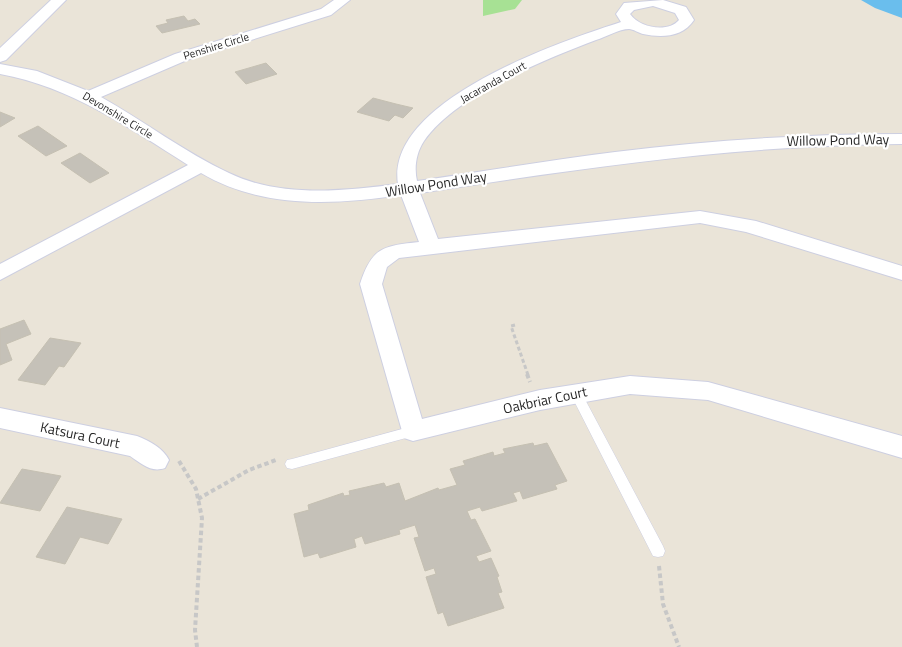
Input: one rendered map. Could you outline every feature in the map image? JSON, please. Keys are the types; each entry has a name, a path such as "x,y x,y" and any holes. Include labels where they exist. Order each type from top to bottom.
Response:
{"street":[{"path":"0,57 59,0"},
{"name":"Penshire Circle","path":"89,96 181,57 326,12 343,0"},
{"name":"Jacaranda Court","path":"410,188 406,164 414,142 440,113 502,76 542,56 589,36 630,24"},
{"name":"Devonshire Circle","path":"0,69 16,71 62,85 89,96 201,166"},
{"name":"Willow Pond Way","path":"201,166 246,188 302,197 337,197 574,163 711,148 793,141 902,139"},
{"path":"0,273 201,166"},
{"path":"410,188 431,247"},
{"path":"413,430 371,284 377,264 393,252 700,217 749,226 902,273"},
{"name":"Oakbriar Court","path":"413,430 540,400 630,385 708,391 902,447"},
{"name":"Katsura Court","path":"0,418 137,447 156,460"}],"lane":[{"path":"576,393 658,551"},
{"path":"292,464 413,430"}],"path":[{"path":"515,325 510,326 525,373 540,400"},
{"path":"156,460 178,460 196,489 202,518 195,630 197,647"},
{"path":"198,499 249,470 275,460 292,464"},
{"path":"658,551 663,604 679,647"}],"green space":[{"path":"483,0 522,0 515,9 483,16"}],"water":[{"path":"861,0 902,0 902,18 875,8"}],"building":[{"path":"184,16 188,21 195,19 200,24 162,33 156,26 168,23 166,20"},
{"path":"266,63 277,74 246,84 235,72"},
{"path":"373,98 413,108 403,118 395,115 389,121 357,112"},
{"path":"0,112 15,118 0,127"},
{"path":"38,126 67,146 46,156 18,136"},
{"path":"80,153 109,173 90,183 61,163"},
{"path":"24,320 31,334 6,344 12,360 0,365 0,329"},
{"path":"50,338 81,343 64,367 59,366 45,385 18,380"},
{"path":"533,443 534,446 547,443 567,481 555,485 557,489 523,499 520,491 513,493 517,501 482,511 480,507 467,511 471,520 475,519 491,551 476,556 479,562 491,558 499,576 497,577 502,592 498,593 504,608 448,626 443,612 438,614 426,577 436,574 434,568 425,571 414,538 419,537 415,525 399,530 400,534 365,544 362,536 354,539 356,547 320,558 318,553 304,557 294,514 309,510 308,505 343,493 344,496 350,495 349,491 384,483 386,487 399,483 405,501 438,488 439,490 457,485 450,469 465,465 463,461 493,452 494,456 505,453 503,449"},
{"path":"22,469 61,476 40,511 0,503"},
{"path":"67,507 122,519 108,544 80,537 65,564 36,557"}]}
